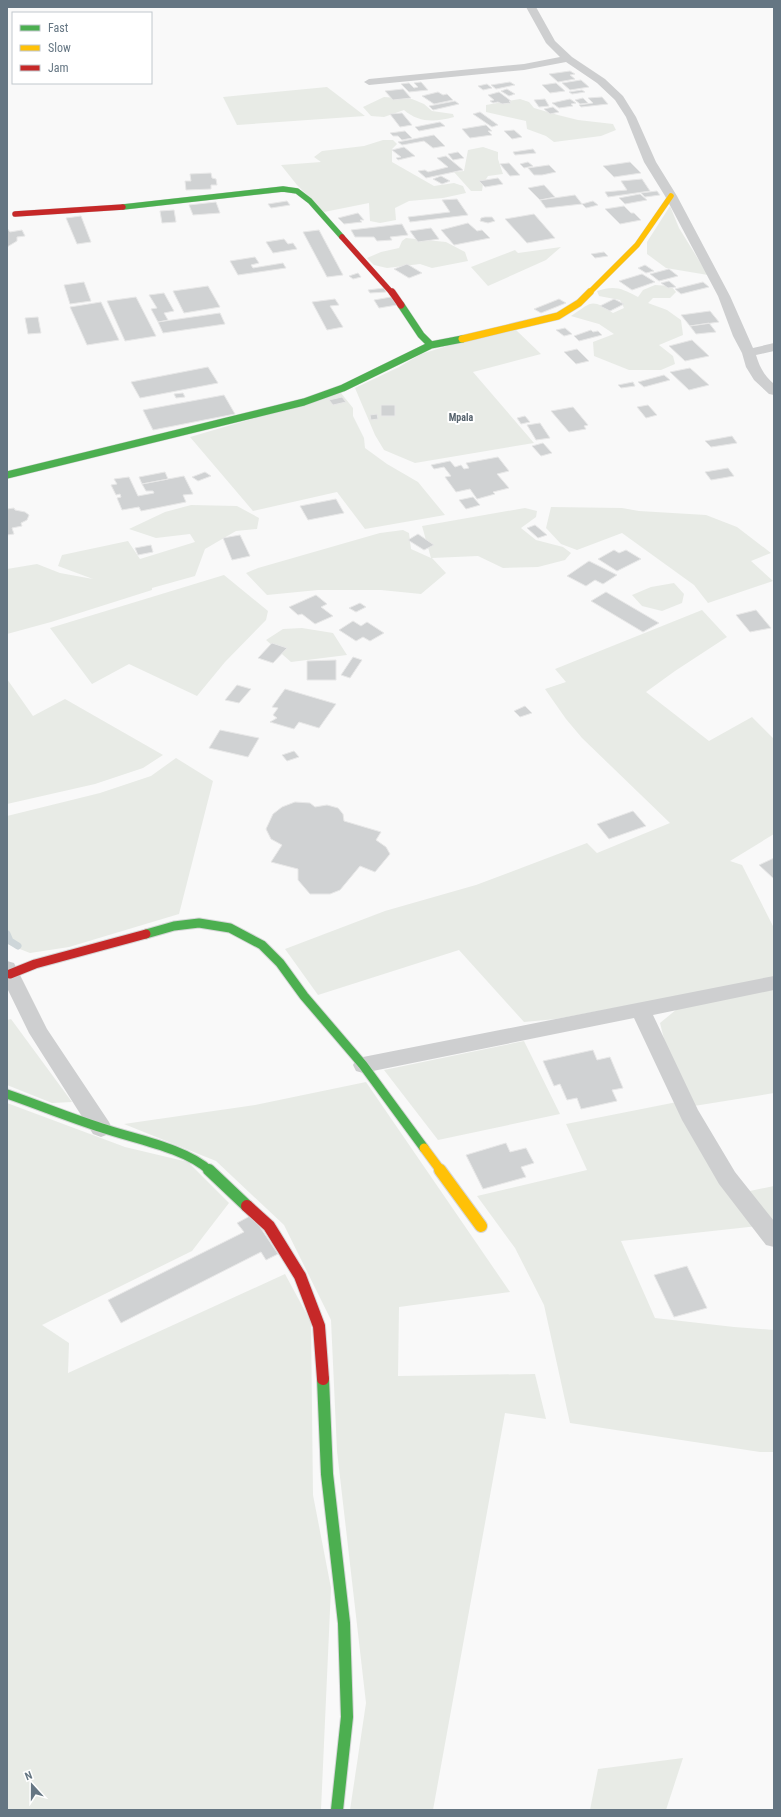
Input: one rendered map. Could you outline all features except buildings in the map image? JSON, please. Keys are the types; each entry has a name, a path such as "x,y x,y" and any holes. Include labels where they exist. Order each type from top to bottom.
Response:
{"street":[{"path":"532,7 551,43 568,59 601,81 619,98 631,117 650,162 671,196 724,296 740,336 749,353 753,368 758,377 774,391"},
{"path":"368,82 524,67 568,59"},
{"path":"15,214 149,206 282,189 293,190 310,201 391,292 421,335 431,345"},
{"path":"7,475 304,402 343,388 431,345 499,331 558,316 579,303 637,245 671,196"},
{"path":"749,353 774,347"},
{"path":"101,1128 39,1033 8,971 174,926 199,923 230,928 262,945 280,962 304,996 363,1065 481,1226"},
{"path":"363,1065 641,1011 774,983"},
{"path":"641,1011 689,1114 727,1178 774,1238"},
{"path":"7,1094 101,1128 179,1152 205,1166 269,1226 300,1276 319,1326 325,1404 327,1474 344,1623 348,1717 337,1810"}],"shaded area":[{"path":"327,87 365,116 237,125 223,97"},
{"path":"384,97 412,99 424,104 432,111 453,114 454,117 440,120 428,120 415,117 404,110 384,117 371,116 363,107"},
{"path":"520,99 529,102 534,108 558,115 578,120 613,124 616,130 601,136 554,142 546,136 527,129 526,121 486,112 486,105"},
{"path":"383,140 393,140 397,144 392,149 392,162 434,186 454,183 463,186 466,193 443,198 409,201 395,208 396,220 380,223 370,221 369,203 324,212 297,185 281,165 321,162 314,157 322,151 364,146"},
{"path":"483,147 498,152 498,159 503,174 488,176 483,184 482,191 471,191 454,172 464,171 468,150"},
{"path":"670,206 679,228 708,275 666,268 647,254 647,242"},
{"path":"406,238 446,242 465,252 468,261 432,268 420,264 387,268 374,265 367,258 381,252 399,248 402,241"},
{"path":"561,247 546,260 488,286 471,267 515,250 518,253"},
{"path":"655,285 671,286 676,292 670,298 653,298 648,303 667,310 681,320 683,335 659,345 673,356 675,364 661,370 629,370 594,356 593,342 614,334 599,324 571,316 592,304 600,305 613,313 624,308 620,300 599,296 597,291 608,288 618,288 638,297 643,290"},
{"path":"516,330 541,354 473,372 534,443 415,463 384,450 375,435 355,388 399,367 421,354 467,340"},
{"path":"341,393 353,408 353,416 364,438 365,448 387,464 418,482 445,515 365,529 337,492 253,511 190,437"},
{"path":"191,505 237,506 259,518 257,529 236,531 205,549 195,576 152,588 152,590 51,622 7,634 7,569 37,564 60,573 93,579 58,566 62,555 128,541 140,559 195,542 190,534 156,538 129,529 165,512"},
{"path":"551,507 622,508 639,511 706,515 737,527 771,553 751,561 773,581 708,603 694,585 622,533 577,550 561,544 546,528"},
{"path":"525,508 537,511 536,517 521,528 536,540 563,547 571,553 565,560 538,567 503,568 478,556 432,558 446,573 421,594 381,590 318,590 267,595 246,573 258,568 380,533 403,530 409,533 411,549 431,558 422,526"},
{"path":"224,575 268,611 266,620 225,662 197,696 129,664 92,684 50,628"},
{"path":"674,583 684,594 682,603 662,611 642,606 632,595 651,587"},
{"path":"702,610 727,637 646,692 709,741 752,717 774,739 774,834 730,861 742,865 774,928 774,978 556,1019 524,1022 459,950 318,995 285,949 385,911 476,885 587,843 597,853 670,823 582,738 566,719 545,689 566,682 555,669"},
{"path":"302,628 333,633 347,655 291,662 266,640 283,629"},
{"path":"7,679 33,716 65,699 163,755 143,768 95,784 7,804"},
{"path":"176,758 213,781 179,914 69,947 30,953 7,944 7,816 100,793 151,776"},
{"path":"774,988 774,1093 694,1106 665,1043 660,1023 677,1009"},
{"path":"11,1019 72,1102 52,1103 7,1085 7,1020"},
{"path":"524,1041 560,1114 438,1140 384,1070"},
{"path":"366,1082 510,1292 399,1307 398,1376 535,1374 546,1419 505,1413 433,1810 350,1810 366,1703 337,1451 331,1320 284,1225 216,1161 124,1124 255,1105"},
{"path":"677,1102 758,1226 621,1241 655,1318 774,1330 774,1452 760,1452 570,1423 544,1305 515,1248 477,1196 587,1170 566,1124"},
{"path":"7,1103 125,1147 188,1162 229,1203 192,1251 42,1325 69,1343 68,1373 285,1274 311,1322 313,1495 331,1588 321,1810 7,1810"},
{"path":"774,1186 774,1226 745,1192"},
{"path":"683,1758 666,1810 590,1810 598,1769"}],"waterway":[{"path":"7,934 10,941 18,946"}],"traffic: fast":[{"path":"123,207 283,189 297,191 310,201 342,237"},
{"path":"401,305 421,335 431,345"},
{"path":"7,475 304,402 343,388 431,345 462,339"},
{"path":"146,934 174,926 199,923 230,928 262,945 280,963 304,996 363,1065 424,1148"},
{"path":"7,1094 101,1128 179,1152 205,1166 247,1206"},
{"path":"323,1379 327,1474 344,1623 347,1717 337,1810"}],"traffic: slow":[{"path":"462,339 558,316 579,303 637,245 671,196"},
{"path":"424,1148 481,1226"}],"traffic: jam":[{"path":"15,214 123,207"},
{"path":"342,237 391,291 401,305"},
{"path":"10,974 35,964 146,934"},
{"path":"247,1206 269,1226 300,1276 319,1326 323,1379"}],"district":[{"name":"Mpala","path":"461,417"}]}
